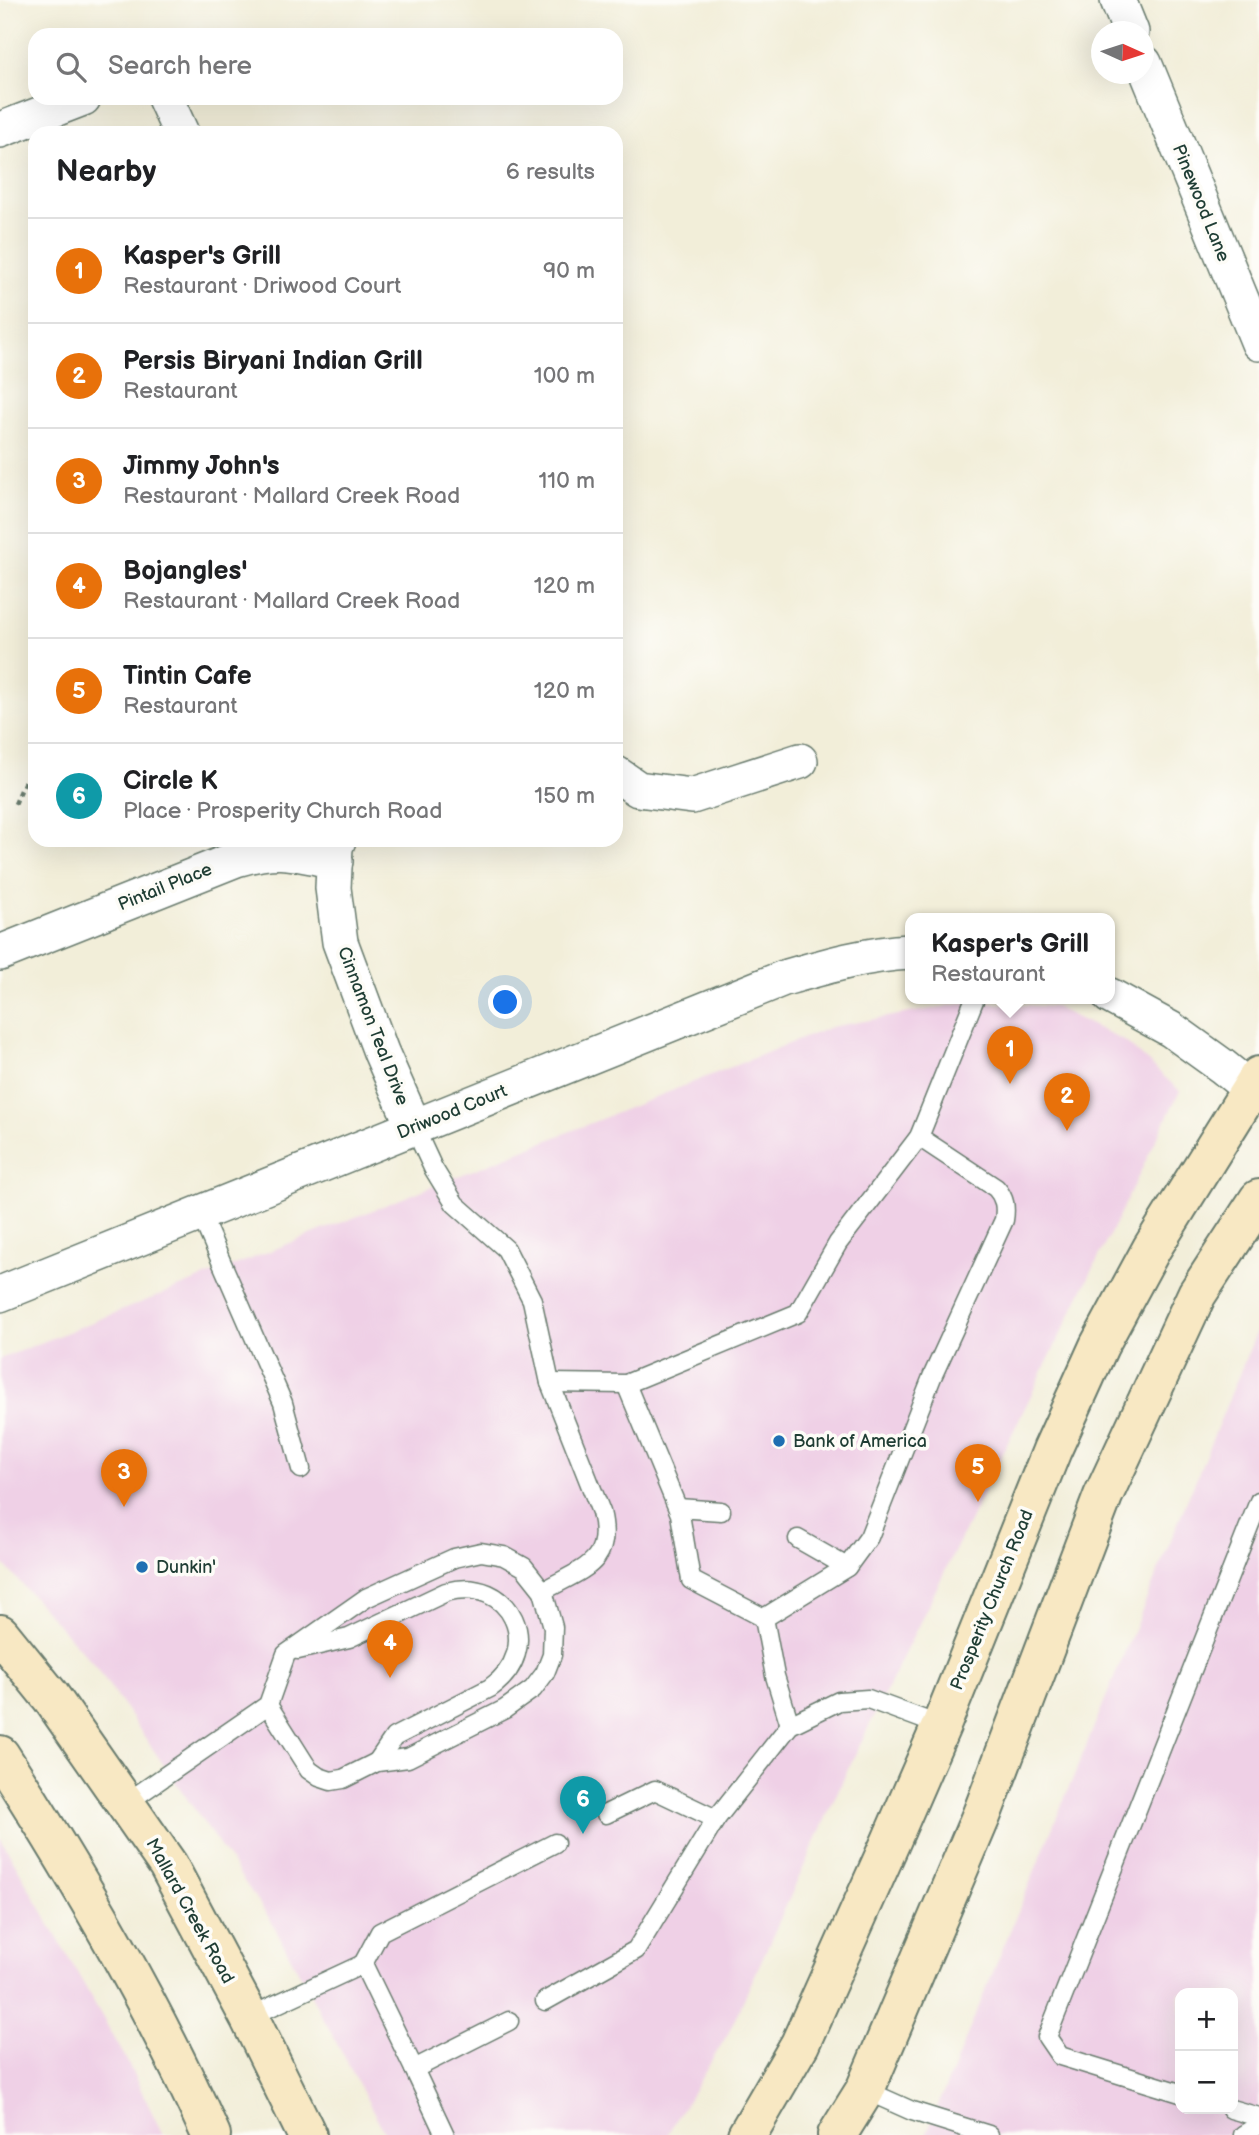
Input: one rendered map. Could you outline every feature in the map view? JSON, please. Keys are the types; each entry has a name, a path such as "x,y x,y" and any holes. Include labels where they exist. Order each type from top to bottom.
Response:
{"main road":[{"name":"Prosperity Church Road","path":"747,2135 800,2045 941,1726 1052,1450 1099,1346 1152,1248 1256,1088"},
{"path":"837,2135 865,2090 982,1814 1103,1496 1197,1294 1259,1199"},
{"name":"Mallard Creek Road","path":"0,1634 51,1697 168,1865 249,2017 307,2135"},
{"path":"0,1755 47,1830 143,1997 211,2135"}],"street":[{"path":"1118,0 1126,21"},
{"name":"Pinewood Lane","path":"1152,84 1259,344"},
{"path":"0,130 65,105"},
{"path":"168,105 178,126"},
{"path":"623,779 638,789 692,796 800,761"},
{"name":"Pintail Place","path":"0,953 259,852 337,851"},
{"name":"Cinnamon Teal Drive","path":"337,851 333,888 340,942 381,1052 414,1127"},
{"name":"Driwood Court","path":"0,1294 784,978 838,963 905,952"},
{"path":"1115,999 1172,1030 1256,1088"}],"lane":[{"path":"550,1383 626,1384 798,1313 838,1243 919,1138 973,1004"},
{"path":"414,1127 433,1168 455,1203 506,1249 532,1300 550,1383 601,1512 604,1526 601,1552 593,1562 543,1591"},
{"path":"764,1618 847,1567 869,1537 932,1377 1004,1220 1006,1208 1003,1196 996,1188 919,1138"},
{"path":"200,1213 283,1402 301,1469"},
{"path":"626,1384 678,1508 691,1580 764,1618"},
{"path":"1175,2091 1060,2056 1047,2037 1259,1501"},
{"path":"678,1508 721,1511"},
{"path":"798,1539 847,1567"},
{"path":"126,1803 268,1705 289,1652 366,1598 454,1558 481,1552 504,1556 524,1567 543,1591 553,1627 552,1656 545,1673 533,1689 505,1710 408,1758 377,1762 343,1779 331,1781 319,1777 309,1770 268,1705"},
{"path":"289,1652 349,1638 446,1592 460,1588 487,1593 510,1611 518,1624 519,1642 514,1662 503,1679 394,1737 377,1762"},
{"path":"764,1618 775,1676 790,1725"},
{"path":"545,2001 636,1950 716,1819 790,1725 839,1701 868,1699 941,1726"},
{"path":"606,1814 655,1790 716,1819"},
{"path":"249,2017 363,1964 380,1932 555,1843"},
{"path":"363,1964 445,2135"},
{"path":"414,2069 509,2021"},
{"path":"865,2090 912,2111 989,2135"},
{"path":"1238,2111 1259,2117"},
{"path":"1243,2135 1259,2125"}],"path":[{"path":"15,804 28,774"}],"shaded area":[{"path":"959,1004 1055,1007 1126,1042 1180,1091 848,1769 729,2032 667,2135 386,2135 270,1919 97,1668 0,1560 0,1359 831,1027"},
{"path":"1259,1329 1259,2135 926,2135 1254,1338"},
{"path":"0,1837 124,2055 163,2135 0,2135"}],"place":[{"name":"Kasper's Grill","path":"1010,1084"},
{"name":"Persis Biryani Indian Grill","path":"1067,1131"},
{"name":"Bank of America","path":"779,1441"},
{"name":"Tintin Cafe","path":"978,1502"},
{"name":"Jimmy John's","path":"124,1507"},
{"name":"Dunkin'","path":"142,1567"},
{"name":"Bojangles'","path":"390,1678"},
{"name":"Circle K","path":"583,1834"}]}
